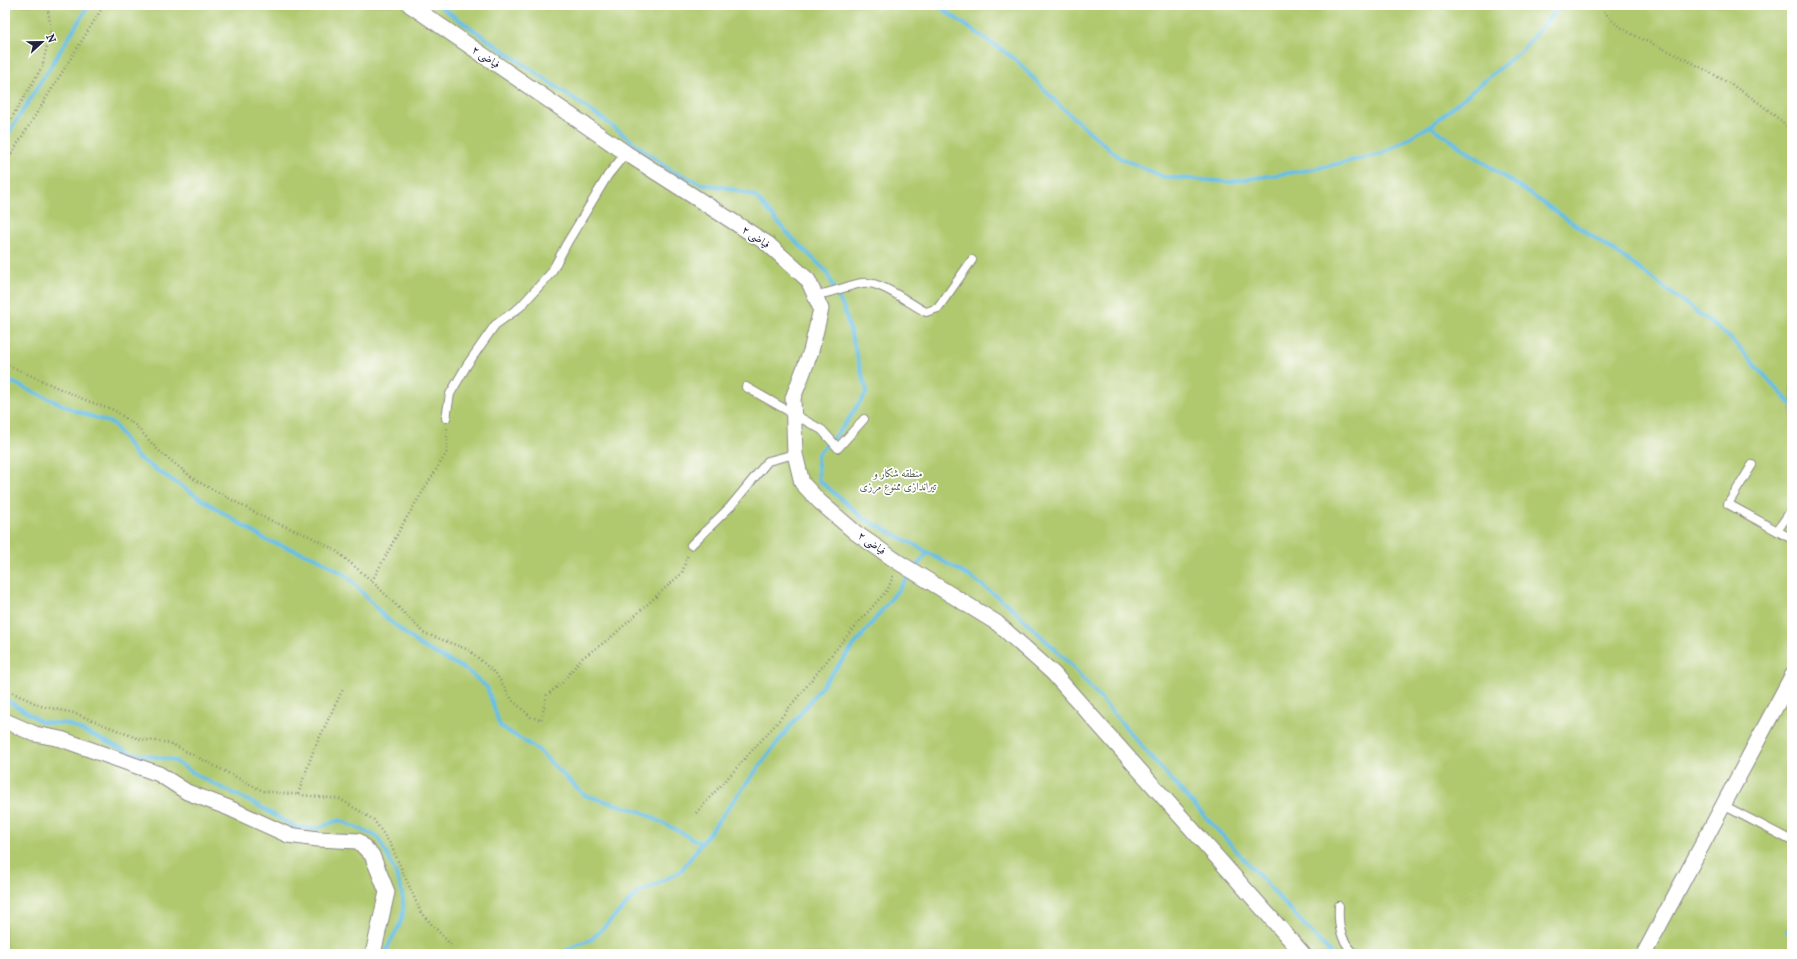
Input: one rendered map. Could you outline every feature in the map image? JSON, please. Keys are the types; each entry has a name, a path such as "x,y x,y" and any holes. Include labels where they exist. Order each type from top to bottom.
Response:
{"street":[{"name":"فیاضی ۲","path":"410,5 626,153 768,244 808,280 821,309 811,351 793,398 795,454 802,483 820,502 856,533 903,565 997,623 1053,673 1303,954"},
{"path":"1644,954 1792,676"},
{"path":"5,720 35,734 61,739 159,774 187,792 229,808 288,835 318,839 358,841 372,855 387,892 373,954"}],"lane":[{"path":"446,418 450,394 467,365 495,325 520,307 551,273 608,174 626,153"},
{"path":"815,295 830,293 864,282 880,285 926,312 938,308 972,260"},
{"path":"746,387 822,430 838,448 864,420"},
{"path":"691,545 730,507 768,461 795,454"},
{"path":"1752,465 1728,504 1792,539"},
{"path":"1777,531 1792,508"},
{"path":"1723,805 1792,841"},
{"path":"1339,906 1339,923 1346,945 1355,954"}],"path":[{"path":"5,129 42,67 51,29 47,5"},
{"path":"5,164 104,5"},
{"path":"1598,5 1614,22 1640,39 1700,67 1743,92 1778,117 1792,132"},
{"path":"5,364 84,400 114,410 135,425 158,450 194,480 267,519 309,536 335,550 372,581 424,633 469,650 496,674 513,701 531,717 541,720 547,695 562,683 582,658 609,639 682,573 691,545"},
{"path":"372,581 404,522 447,452 446,418"},
{"path":"696,813 776,724 846,637 888,589 903,565"},
{"path":"5,689 40,706 74,714 139,739 170,743 263,791 340,800 374,820 391,845 421,913 453,948"},
{"path":"298,794 314,749 343,689"}],"green space":[{"name":"منطقه شکار و تیراندازی ممنوع مرزی","path":"5,5 1792,5 1792,954 5,954"}],"waterway":[{"path":"5,139 89,5"},
{"path":"438,5 607,122 670,170 702,184 728,188 755,196 790,236 826,271 844,309 867,392 843,427 817,455 819,480 863,518 915,545 972,578 1010,606 1072,666 1167,775 1331,954"},
{"path":"939,5 945,11 1015,59 1059,105 1120,158 1164,177 1229,182 1315,169 1381,154 1430,126 1522,50 1561,5"},
{"path":"1430,126 1633,264 1727,335 1792,405"},
{"path":"5,379 76,411 114,424 137,457 198,497 266,540 317,558 347,576 386,618 421,646 465,669 487,687 500,726 537,749 584,795 642,812 701,843"},
{"path":"562,954 570,948 592,939 637,894 680,872 777,743 928,552"},
{"path":"5,699 42,722 68,724 131,753 173,760 200,777 257,805 295,827 316,829 339,820 378,837 397,876 403,897 401,923 389,944 386,954"},
{"path":"1787,931 1792,935"}]}
